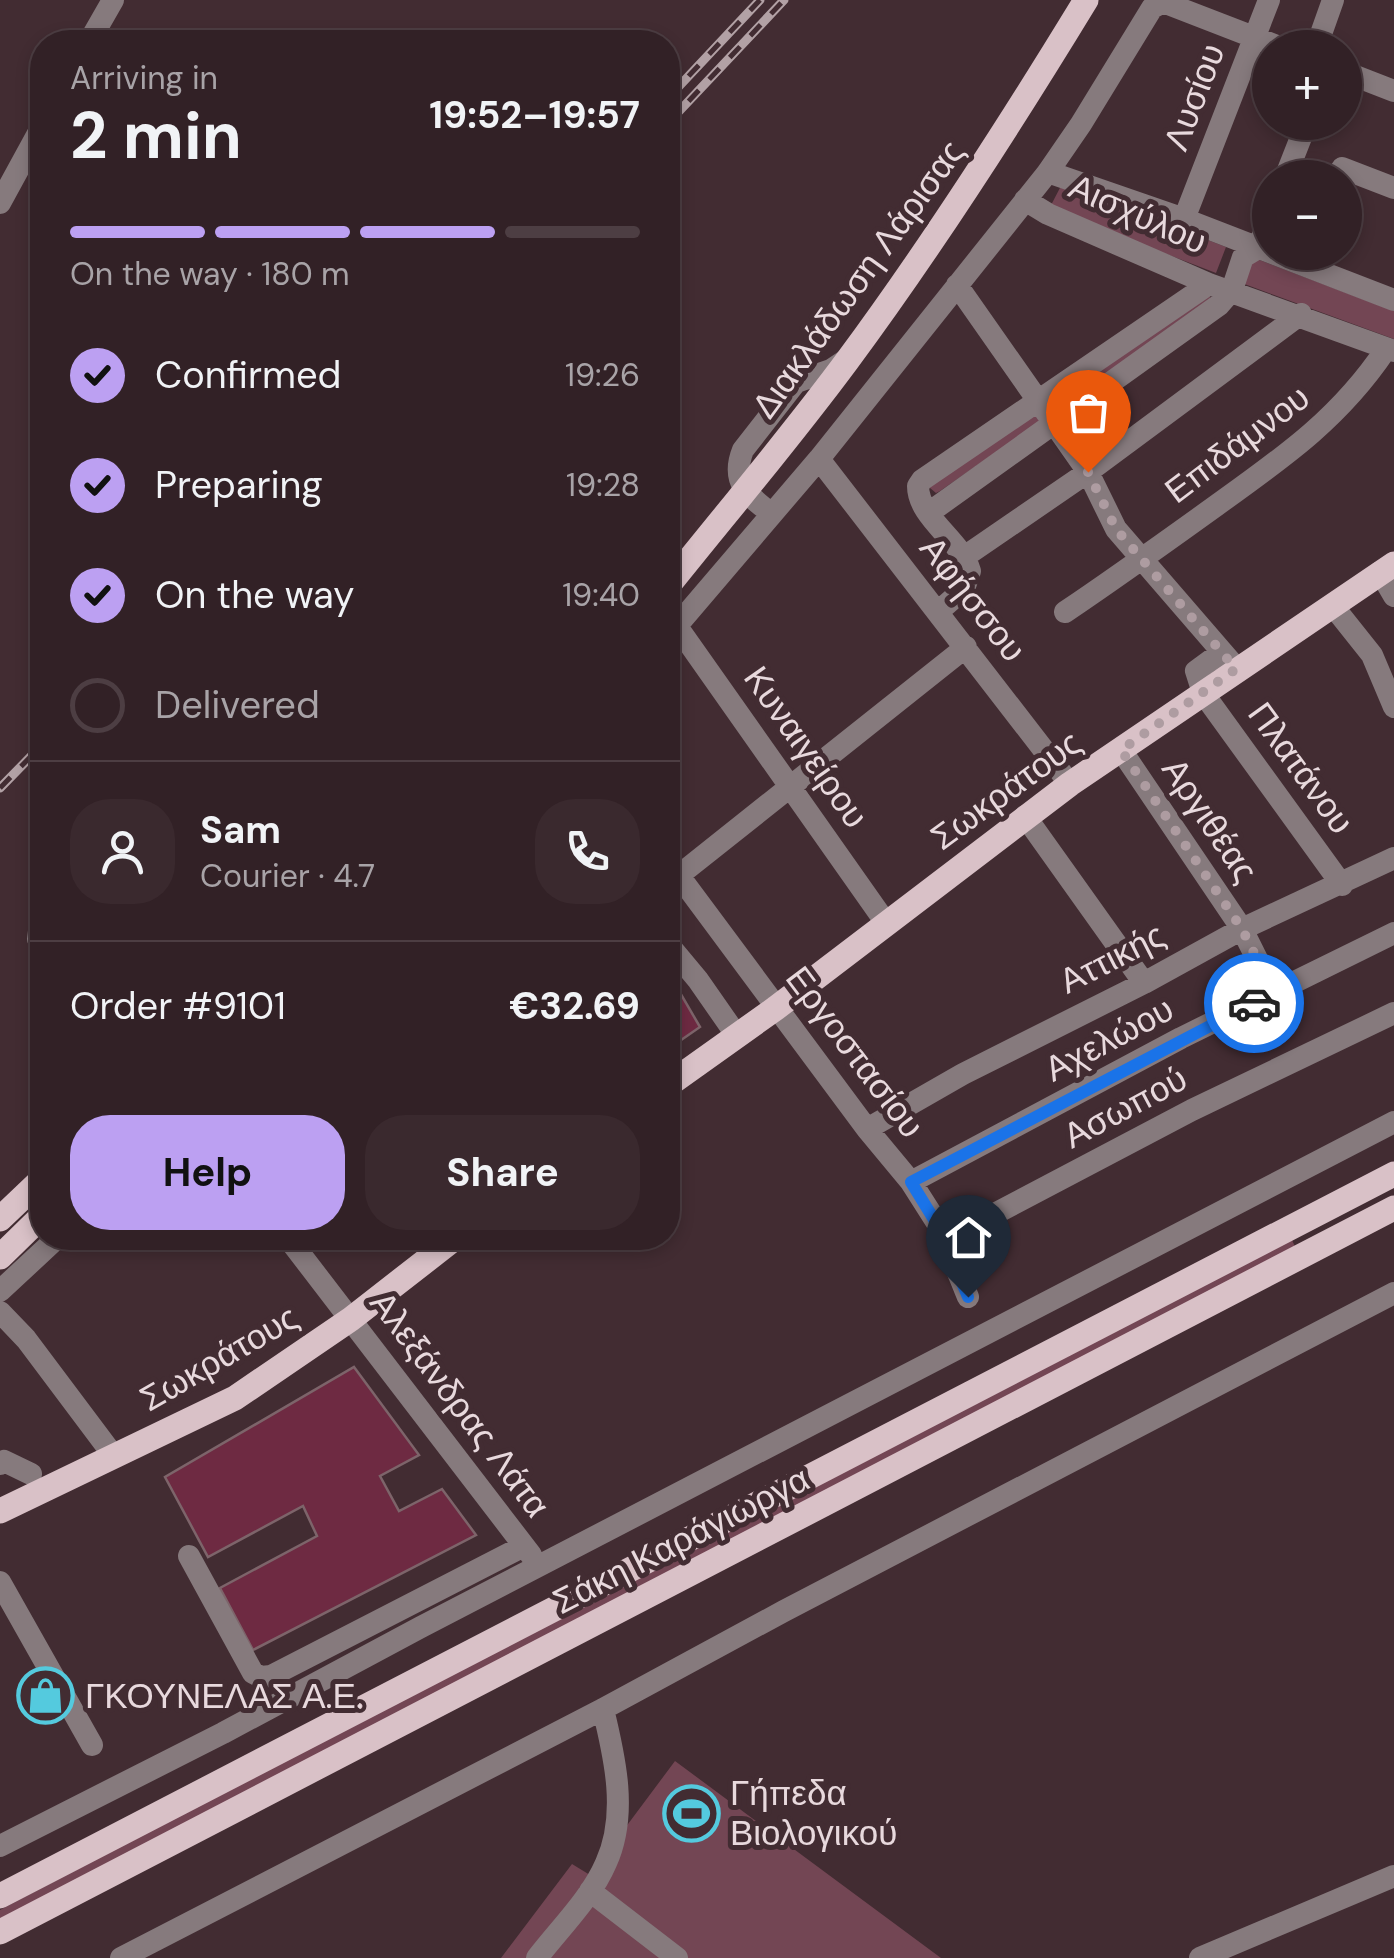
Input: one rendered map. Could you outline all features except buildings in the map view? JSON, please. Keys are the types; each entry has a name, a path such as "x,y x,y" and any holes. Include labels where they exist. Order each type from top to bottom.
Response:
{"main road":[{"name":"Διακλάδωση Λάρισας","path":"680,572 849,359 998,143 1086,0"},
{"name":"Σωκράτους","path":"680,1076 776,1008 1026,816 1203,692 1231,666 1387,568"},
{"name":"Σάκη Καράγιωργα","path":"0,1896 1394,1174"},
{"path":"3,1214 30,1190"},
{"name":"Σάκη Καράγιωργα","path":"0,1932 1394,1208"},
{"path":"0,1256 30,1227"},
{"name":"Σωκράτους","path":"0,1511 234,1398 351,1320 436,1250"}],"street":[{"path":"96,30 113,0"},
{"name":"Λυσίου","path":"1257,30 1269,0"},
{"path":"1322,30 1333,0"},
{"path":"680,615 819,459 1048,172 1152,8 1163,2 1252,37"},
{"name":"Λυσίου","path":"1184,220 1252,43"},
{"path":"1362,79 1394,92"},
{"path":"0,202 30,148"},
{"name":"Αισχύλου","path":"1048,172 1252,246"},
{"path":"1362,176 1394,188"},
{"name":"Αισχύλου","path":"1025,200 1048,214 1221,287 1390,350"},
{"path":"940,612 969,581 970,570 964,556 920,501 918,486 927,474 1221,287 1252,252"},
{"name":"Αισχύλου","path":"1327,270 1392,291"},
{"name":"Πλατάνου","path":"956,284 1088,472 1108,516 1231,666"},
{"path":"930,512 1220,305 1221,287"},
{"path":"964,556 1088,472 1301,314"},
{"name":"Επιδάμνου","path":"1066,612 1327,422 1390,350"},
{"name":"Αφήσσου","path":"819,459 1070,784"},
{"path":"745,493 772,514"},
{"path":"1387,568 1394,596"},
{"path":"1332,606 1372,655 1394,708"},
{"name":"Κυναιγείρου","path":"680,637 886,922"},
{"path":"680,863 792,788 966,647"},
{"name":"Πλατάνου","path":"1203,692 1342,885"},
{"name":"Αργιθέας","path":"1121,750 1242,929 1274,993"},
{"path":"1026,816 1144,984"},
{"name":"Αττικής","path":"867,1129 1242,929 1394,858"},
{"name":"Εργοστασίου","path":"680,878 867,1129 911,1182 945,1240 968,1297"},
{"name":"Αχελώου","path":"911,1182 1181,1038 1394,932"},
{"path":"680,958 737,1036"},
{"name":"Ασωπού","path":"945,1240 1192,1110 1394,1013"},
{"path":"0,1846 1394,1122"},
{"path":"0,1291 44,1250"},
{"name":"Αλεξάνδρας Λάτα","path":"297,1250 539,1566"},
{"path":"121,1958 1394,1294"},
{"path":"0,1312 26,1339 113,1455"},
{"path":"1,1460 32,1474"},
{"path":"189,1556 253,1672 261,1677 271,1676 524,1546"},
{"path":"0,1582 92,1745"},
{"path":"537,1958 590,1891 612,1848 616,1773 603,1709"},
{"path":"1200,1958 1394,1876"},
{"path":"590,1891 677,1958"}],"shaded area":[{"path":"1062,184 1226,247 1216,273 1049,209"},
{"path":"1249,256 1252,270 1286,270 1394,311 1394,339 1239,282"},
{"path":"1207,294 1212,299 1055,411 1052,400"},
{"path":"1035,413 1040,419 1038,423 940,491 936,493 930,488 930,484"},
{"path":"1292,1240 1296,1249 0,1919 0,1910 91,1862"},
{"name":"Γήπεδα Βιολογικού","path":"675,1761 941,1958 501,1958 572,1864 590,1875"}],"railway":[{"path":"680,85 760,0"},
{"path":"680,110 784,0"},
{"path":"0,788 30,757"}],"way so far":[{"path":"1088,472 1116,529 1236,669 1121,750 1242,929 1274,993 1254,1003"}],"place":[{"name":"ΓΚΟΥΝΕΛΑΣ Α.Ε.","path":"46,1696"},
{"name":"Γήπεδα Βιολογικού","path":"691,1813"}],"route":[{"path":"968,1297 938,1226 911,1182 1254,1003"}]}
